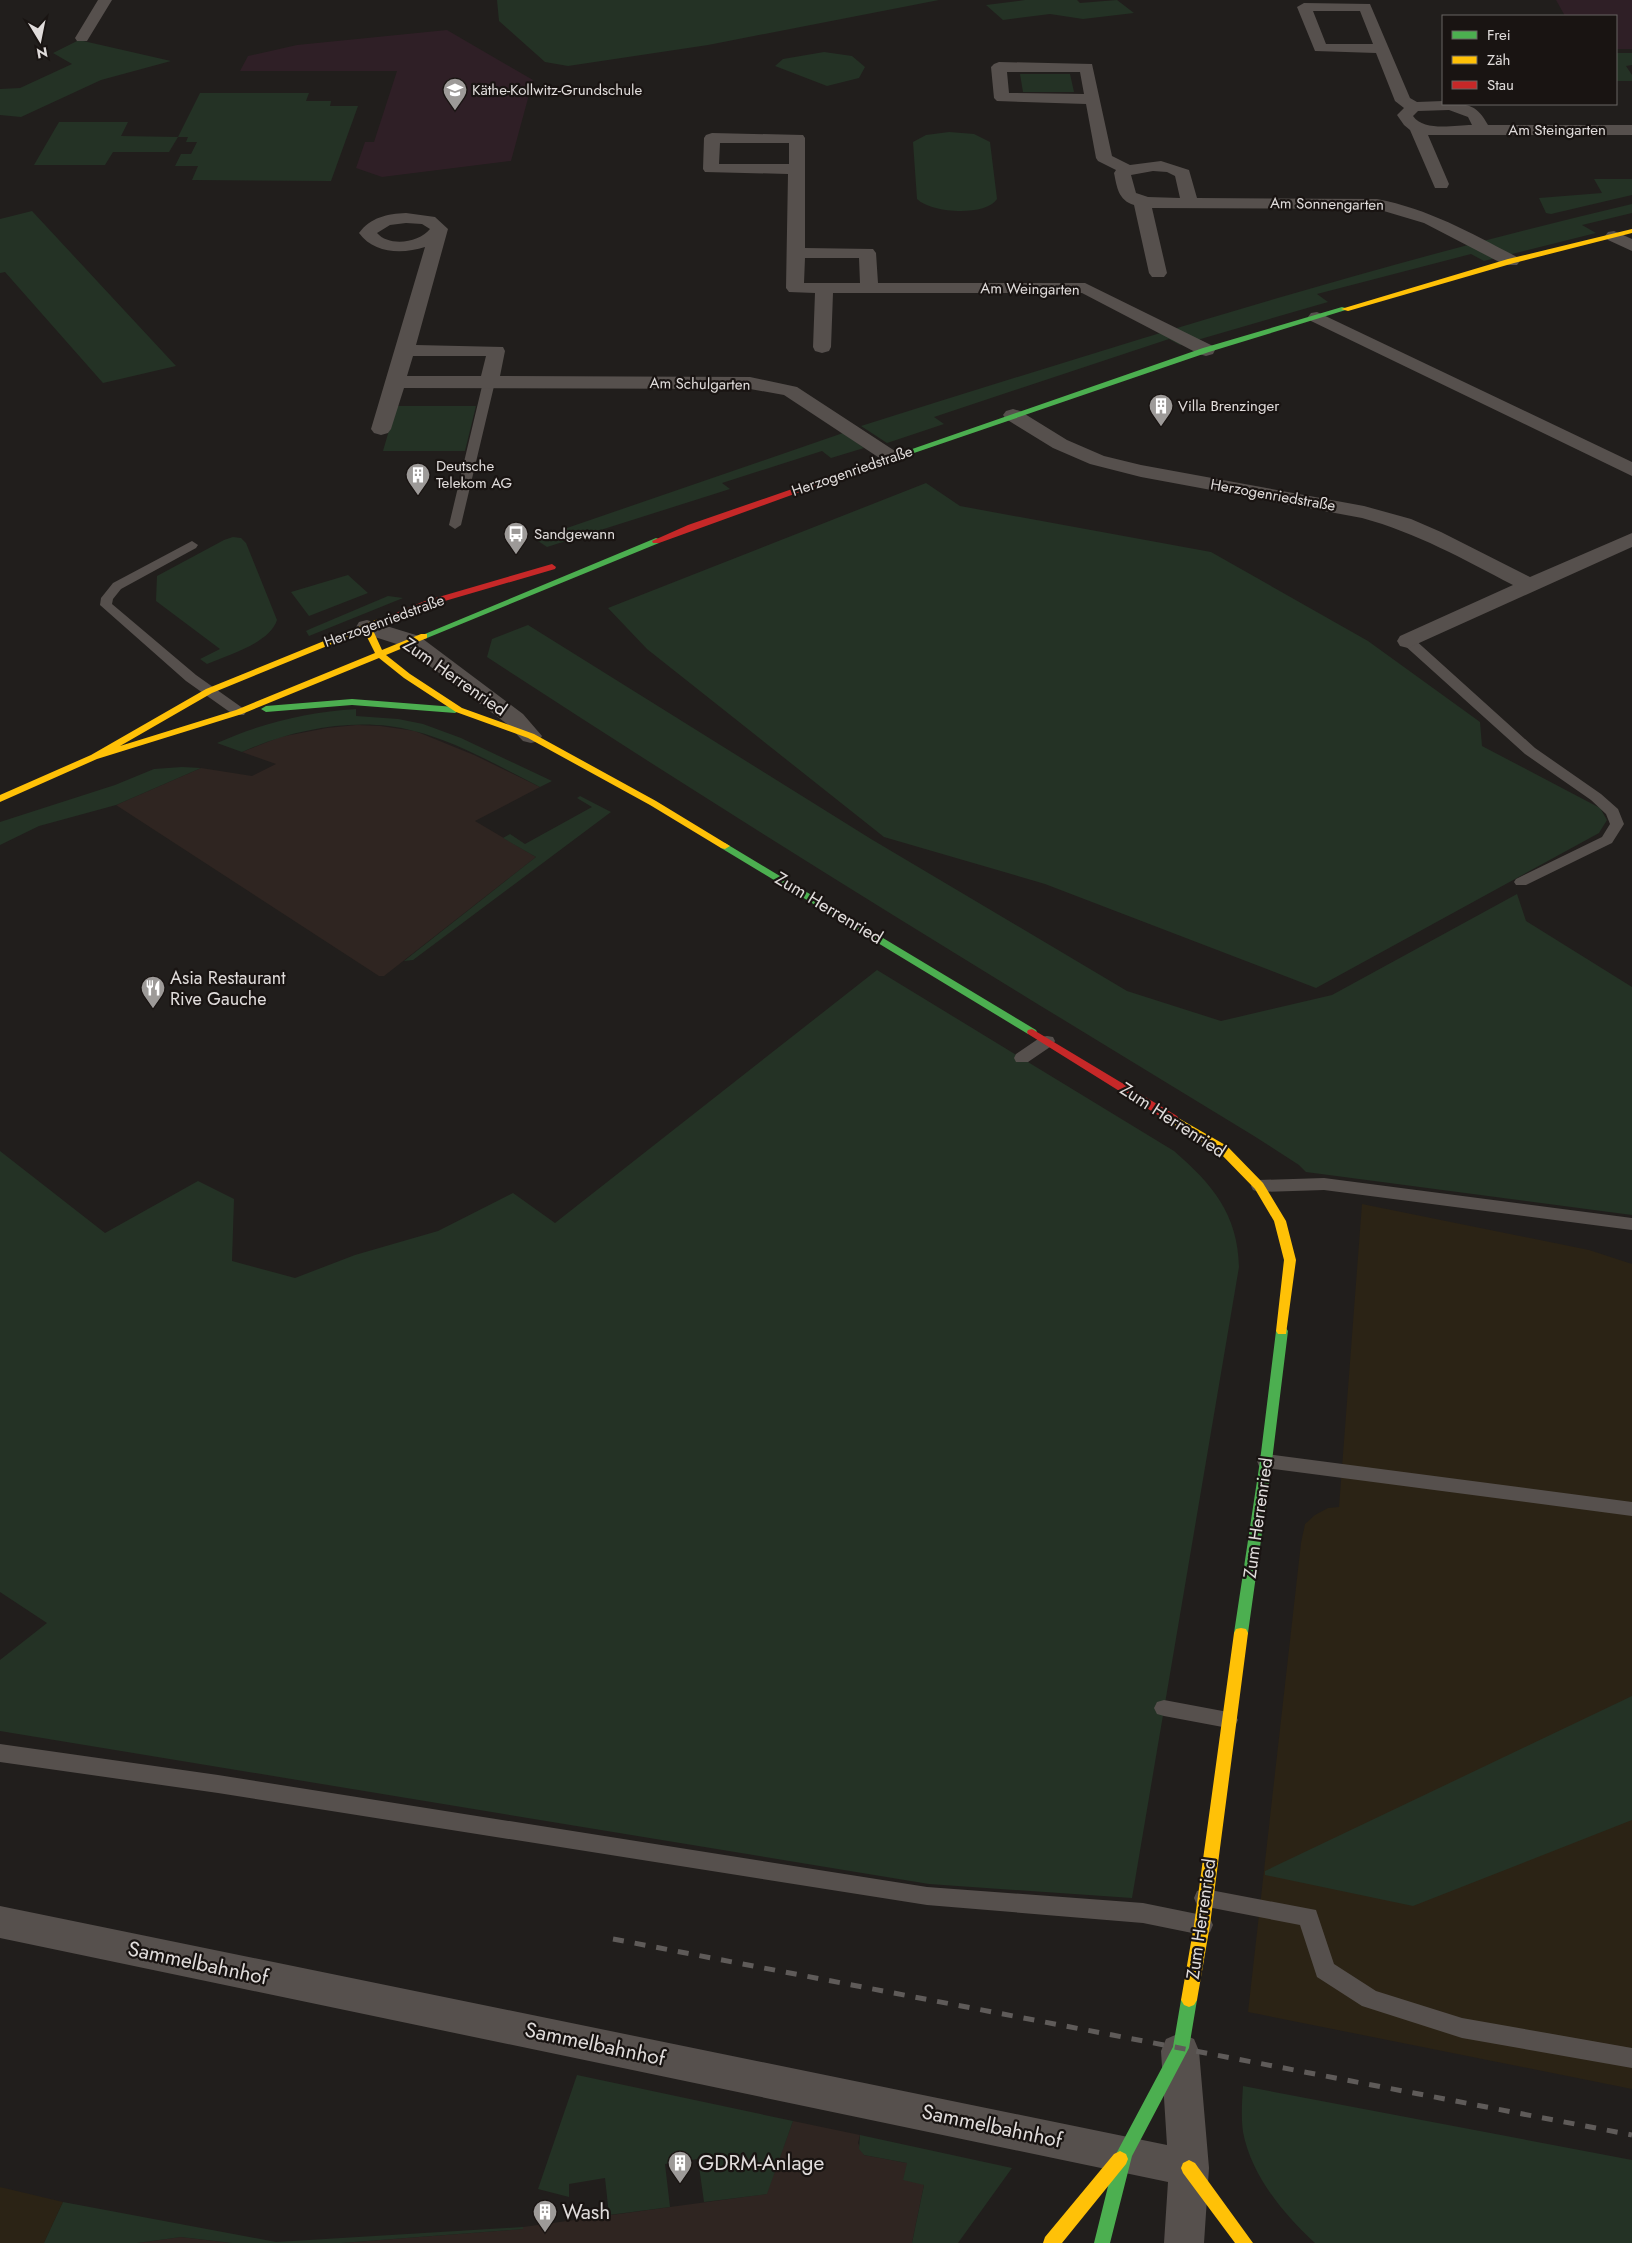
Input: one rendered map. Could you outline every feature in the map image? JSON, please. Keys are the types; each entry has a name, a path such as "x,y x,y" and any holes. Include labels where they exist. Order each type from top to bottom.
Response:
{"street":[{"path":"82,38 104,0"},
{"path":"1382,49 1320,48 1304,6 1365,7 1382,49 1403,101 1414,107 1405,115 1408,122 1417,128 1441,184"},
{"path":"1092,99 1002,98 999,67 1087,67 1104,158 1128,170"},
{"name":"Am Steingarten","path":"1414,107 1451,105 1463,109 1474,114 1482,130"},
{"name":"Am Steingarten","path":"1417,128 1428,130 1632,130"},
{"name":"Am Weingarten","path":"797,168 712,169 712,138 797,138 797,168 796,253 795,288 1085,288 1206,350"},
{"path":"1158,273 1142,202 1131,198 1127,194 1122,173 1141,167 1177,169 1183,173 1190,203"},
{"name":"Am Sonnengarten","path":"1142,202 1377,204 1399,207 1419,213 1512,261"},
{"path":"381,429 439,230"},
{"name":"Herzogenriedstraße","path":"587,557 691,527 1206,350 1512,261 1632,232"},
{"path":"1614,236 1632,246"},
{"path":"796,253 867,253 869,288"},
{"path":"822,347 824,288"},
{"path":"1317,317 1632,470"},
{"path":"405,350 496,351 489,382"},
{"name":"Am Schulgarten","path":"396,382 750,383 790,391 891,458"},
{"name":"Herzogenriedstraße","path":"1013,415 1060,444 1097,460 1141,472 1364,512 1404,523 1434,536 1529,585"},
{"name":"Herzogenriedstraße","path":"94,756 239,712 691,527"},
{"path":"1408,641 1632,539"},
{"name":"Herzogenriedstraße","path":"0,799 94,756 209,691 428,603 568,562"},
{"name":"Zum Herrenried","path":"367,627 411,641 516,719 531,736"},
{"name":"Zum Herrenried","path":"367,627 380,654 407,676 459,710 531,736 653,803 1224,1149 1259,1186 1280,1221 1290,1260 1266,1461 1228,1720 1202,1925 1180,2051 1189,2168 1184,2243"},
{"path":"239,712 352,702 459,710"},
{"name":"Sammelbahnhof","path":"0,1922 1189,2168"},
{"name":"Zum Herrenried","path":"1102,2243 1124,2154 1180,2051"},
{"path":"1051,2243 1124,2154"},
{"path":"1189,2168 1245,2243"}],"lane":[{"path":"455,524 489,382"},
{"path":"192,545 117,586 106,598 106,605 209,691 239,712"},
{"path":"1408,641 1530,752 1596,797 1613,812 1617,824 1607,840 1521,882"},
{"path":"1022,1058 1047,1041"},
{"path":"1259,1186 1324,1184 1632,1224"},
{"path":"1266,1461 1632,1510"},
{"path":"1164,1708 1228,1720"},
{"path":"0,1752 218,1784 927,1896 1143,1913 1202,1925"},
{"path":"1205,1898 1308,1916 1325,1970 1370,1999 1462,2028 1632,2058"}],"shaded area":[{"path":"1556,0 1632,0 1632,49 1617,49 1617,15 1564,15"},
{"name":"Käthe-Kollwitz-Grundschule","path":"447,30 533,80 511,161 382,177 356,168 365,142 374,142 397,71 240,71 248,56 297,45"},
{"path":"357,725 415,731 474,755 540,787 475,821 536,857 384,976 379,976 116,805 201,768 252,776 276,764 242,752 280,737 327,728"},
{"path":"1362,1204 1589,1250 1632,1264 1632,2089 1248,2012 1301,1543 1305,1524 1315,1515 1328,1508 1339,1507"},
{"path":"793,2121 860,2135 858,2143 864,2155 907,2163 924,2185 912,2243 341,2243 522,2229 523,2227 766,2194"},
{"path":"0,2187 63,2202 44,2243 0,2243"},
{"path":"181,2237 232,2243 137,2243"}],"green space":[{"path":"497,0 939,0 708,45 568,66 545,62 499,21"},
{"path":"1025,0 1077,0 1080,3 1117,0 1134,13 1083,19 1050,14 1003,20 986,5"},
{"path":"79,40 171,61 101,80 21,117 0,115 0,89 20,88 72,64 53,53"},
{"path":"824,52 852,56 865,67 859,78 827,86 775,66 783,59"},
{"path":"1617,53 1632,53 1632,65 1626,66 1632,75 1632,81 1617,81"},
{"path":"1020,74 1070,74 1074,92 1023,92"},
{"path":"200,93 309,93 306,101 331,101 330,106 358,106 331,181 192,180 198,166 175,166 181,154 191,154 197,142 186,142 188,137 178,137"},
{"path":"59,122 128,122 121,136 178,137 169,152 113,152 105,165 34,165"},
{"path":"949,132 974,134 990,142 997,199 991,205 970,211 945,210 924,204 917,199 913,142 926,135"},
{"path":"1594,179 1632,179 1632,195 1551,214 1546,213 1539,198 1602,193"},
{"path":"1632,204 1632,213 1582,225 1596,233 1484,261 1471,254 1317,294 1328,302 1180,345 1169,339 934,417 944,424 887,443 861,426 1148,337 1341,280 1437,253"},
{"path":"32,211 176,366 103,383 5,272 0,273 0,219"},
{"path":"396,406 476,406 465,451 383,451"},
{"path":"843,433 864,448 831,458 822,451 722,483 730,489 547,547 535,539"},
{"path":"926,483 960,506 1211,552 1368,641 1480,722 1482,746 1600,808 1607,820 1599,833 1316,988 1045,884 884,837 647,649 608,608"},
{"path":"233,537 241,538 246,543 277,620 273,628 257,642 207,664 200,659 220,649 156,601 157,576"},
{"path":"348,575 368,593 309,616 291,592"},
{"path":"388,596 403,598 309,636 306,631 310,629"},
{"path":"528,625 871,839 1127,991 1221,1021 1332,995 1517,894 1526,921 1632,987 1632,1215 1306,1172 1299,1165 1254,1136 772,840 487,657 492,639"},
{"path":"356,709 356,716 398,719 423,724 461,738 552,781 540,787 447,742 414,731 393,727 349,725 326,727 283,737 242,752 217,743 268,724 302,716"},
{"path":"201,768 116,805 39,826 0,845 0,822 115,785 154,769"},
{"path":"580,796 611,812 413,960 404,961 536,857 503,838 510,834 525,844 592,807 577,798"},
{"path":"877,970 1174,1151 1211,1188 1228,1216 1234,1231 1239,1267 1132,1898 929,1884 0,1731 0,1660 47,1623 0,1592 0,1151 105,1233 198,1181 234,1199 232,1261 295,1278 355,1255 438,1231 513,1193 555,1223"},
{"path":"1632,1696 1632,1820 1413,1906 1265,1875 1265,1871"},
{"path":"577,2075 793,2121 767,2194 704,2202 698,2159 665,2164 670,2207 609,2215 605,2178 569,2184 569,2197 538,2189"},
{"path":"1243,2086 1632,2160 1632,2243 1315,2243 1292,2220 1270,2193 1253,2164 1243,2132"},
{"path":"860,2135 1012,2168 958,2243 912,2243 924,2185 903,2180 907,2163 864,2155 859,2149"},
{"path":"63,2202 276,2242 523,2227 523,2229 341,2243 232,2243 181,2237 137,2243 44,2243"}],"railway":[{"path":"613,1939 1632,2135"}],"traffic: fast":[{"path":"873,464 1206,350 1345,309"},
{"path":"424,636 656,541"},
{"path":"266,709 352,702 455,710"},
{"path":"725,846 1032,1032"},
{"path":"1241,1633 1266,1461 1282,1331"},
{"path":"1102,2243 1124,2154 1181,2048 1189,2000"}],"traffic: slow":[{"path":"1345,309 1511,261 1632,231"},
{"path":"0,799 94,757 209,691 378,622"},
{"path":"367,627 380,654 407,676 459,710 531,736 653,803 725,846"},
{"path":"94,757 239,712 424,636"},
{"path":"1173,1119 1223,1149 1259,1186 1280,1221 1290,1260 1282,1331"},
{"path":"1189,2000 1202,1925 1241,1633"},
{"path":"1051,2243 1120,2159"},
{"path":"1189,2168 1245,2243"}],"traffic: jam":[{"path":"656,541 873,464"},
{"path":"378,622 428,603 552,567"},
{"path":"1032,1032 1173,1119"}],"place":[{"name":"Käthe-Kollwitz-Grundschule","path":"455,111"},
{"name":"Villa Brenzinger","path":"1161,427"},
{"name":"Deutsche Telekom AG","path":"418,496"},
{"name":"Sandgewann","path":"516,555"},
{"name":"Asia Restaurant Rive Gauche","path":"153,1009"},
{"name":"GDRM-Anlage","path":"680,2184"},
{"name":"Wash","path":"545,2233"}]}
